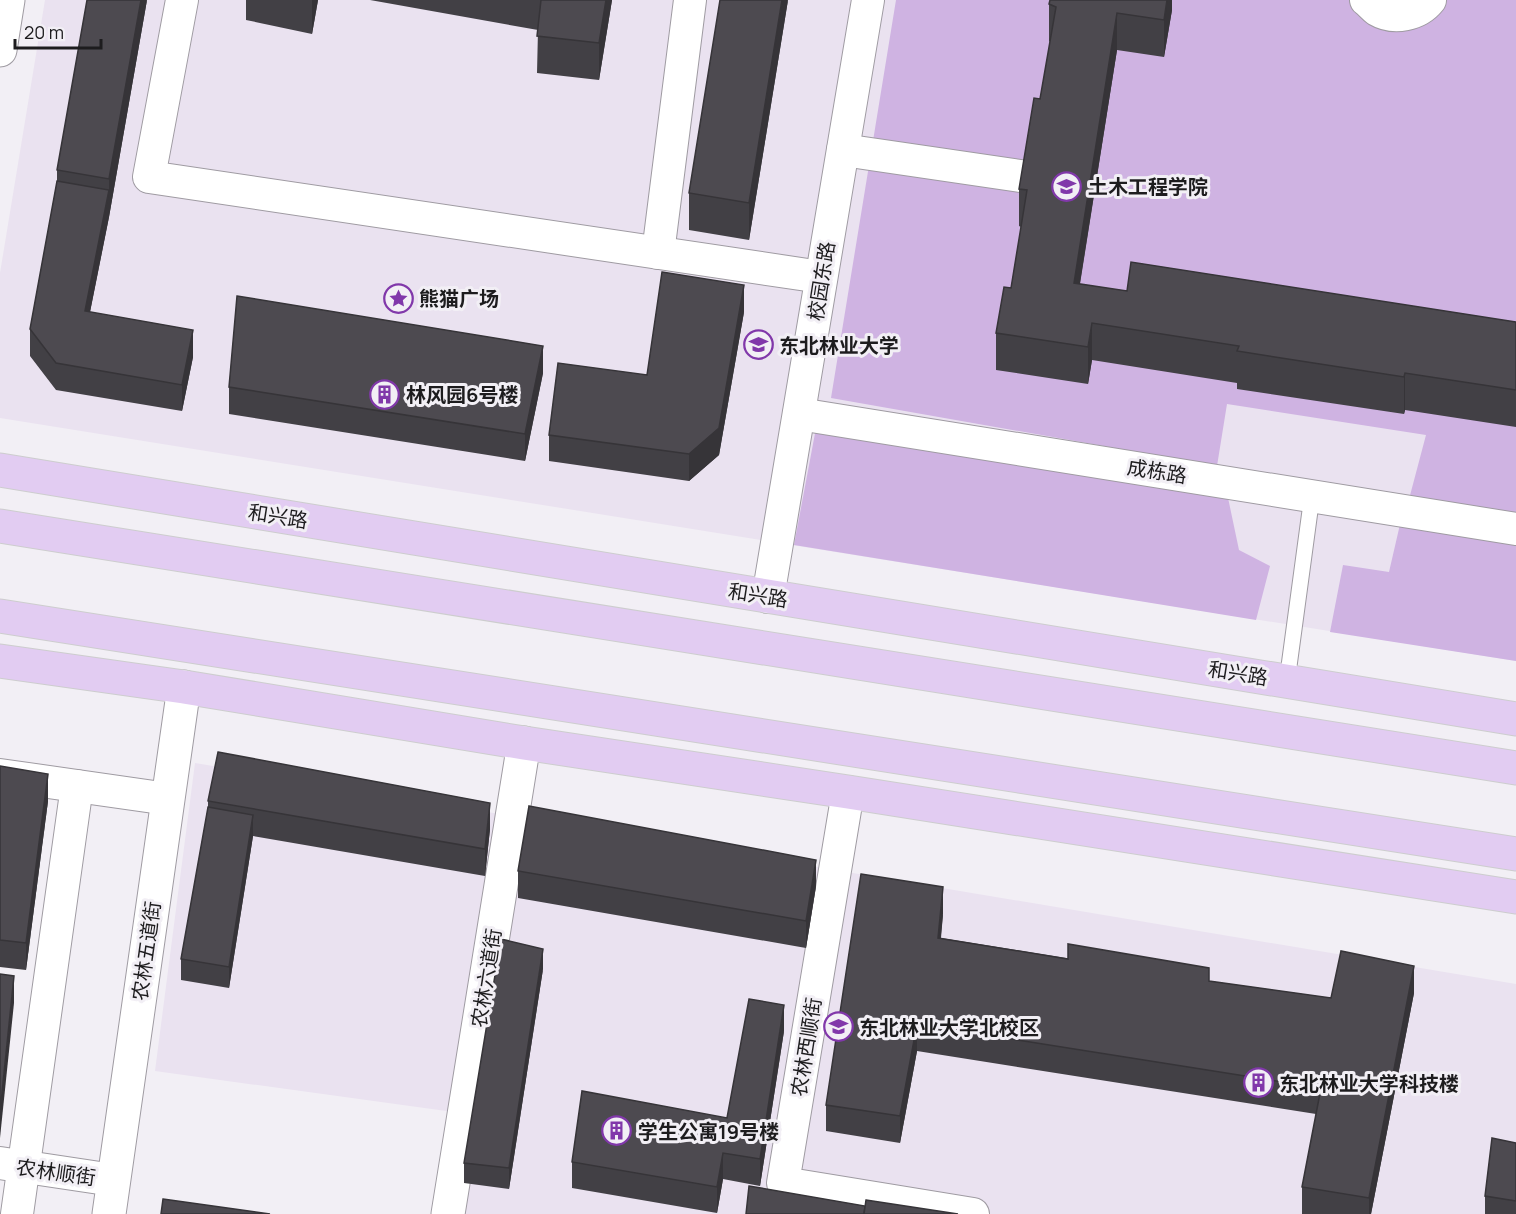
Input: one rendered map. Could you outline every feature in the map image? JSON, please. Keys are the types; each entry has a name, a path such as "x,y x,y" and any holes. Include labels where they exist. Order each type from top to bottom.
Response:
{"highway":[{"name":"和兴路","path":"0,470 1516,719"},
{"path":"0,526 1516,768"},
{"path":"0,616 1516,854"},
{"path":"0,662 184,687 524,743 1516,897"}],"street":[{"path":"0,50 8,0"},
{"path":"182,0 149,177 821,278"},
{"path":"658,253 690,0"},
{"name":"校园东路","path":"768,597 868,0"},
{"path":"1366,0 1377,10 1390,15 1404,15 1417,11 1430,0"},
{"path":"843,150 1027,177"},
{"name":"成栋路","path":"799,414 1516,529"},
{"name":"农林五道街","path":"109,1214 184,687"},
{"name":"农林六道街","path":"448,1214 524,743"},
{"path":"0,775 168,799"},
{"path":"17,1214 12,1165 77,786"},
{"name":"农林西顺街","path":"848,792 783,1183 973,1214"},
{"name":"农林顺街","path":"12,1165 113,1180"}],"lane":[{"path":"1287,681 1312,496"}],"shaded area":[{"name":"东北林业大学","path":"45,0 1516,0 1516,661 0,418 0,273"},
{"path":"896,0 1516,0 1516,520 1408,503 1426,435 1227,404 1217,466 831,398"},
{"path":"816,428 1227,493 1239,550 1270,566 1256,620 794,545"},
{"path":"1401,520 1516,539 1516,661 1330,632 1343,565 1389,572"},
{"name":"东北林业大学北校区","path":"195,763 1516,984 1516,1214 452,1214 468,1114 155,1071"}],"building":[{"path":"87,0 141,0 109,179 57,170"},
{"path":"541,0 606,0 599,43 537,36"},
{"path":"720,0 782,0 749,203 689,193"},
{"path":"1050,0 1167,0 1164,20 1117,13 1074,283 1127,291 1131,262 1516,322 1516,390 1405,373 1404,377 1237,351 1239,346 1092,323 1088,347 996,333 1004,287 1011,288 1027,190 1019,189 1034,98 1040,99 1056,7 1049,4"},
{"path":"57,181 109,190 85,311 193,330 182,385 56,363 30,329"},
{"path":"662,272 744,285 719,428 689,454 549,435 558,363 647,375"},
{"name":"林风园6号楼","path":"237,296 543,346 525,434 229,387"},
{"path":"218,752 490,803 485,849 208,801"},
{"path":"0,766 48,774 26,943 0,940"},
{"path":"529,806 816,860 806,921 518,871"},
{"path":"208,807 253,815 229,967 181,959"},
{"name":"东北林业大学科技楼","path":"861,874 943,887 938,938 1068,959 1068,944 1209,968 1209,981 1331,998 1341,951 1414,966 1369,1198 1302,1187 1321,1088 917,1024 900,1116 826,1105"},
{"path":"501,939 543,949 509,1168 464,1163"},
{"path":"0,974 14,976 0,1112"},
{"name":"学生公寓19号楼","path":"749,999 784,1005 760,1159 723,1153 717,1187 572,1162 582,1091 727,1118"},
{"path":"1492,1138 1516,1143 1516,1201 1485,1196"},
{"path":"749,1186 865,1206 864,1214 746,1214"},
{"path":"163,1199 270,1214 161,1214"},
{"path":"866,1200 958,1214 864,1214"}],"place":[{"name":"土木工程学院","path":"1067,186"},
{"name":"熊猫广场","path":"398,298"},
{"name":"东北林业大学","path":"758,345"},
{"name":"林风园6号楼","path":"385,394"},
{"name":"东北林业大学北校区","path":"838,1027"},
{"name":"东北林业大学科技楼","path":"1258,1083"},
{"name":"学生公寓19号楼","path":"617,1131"}]}
